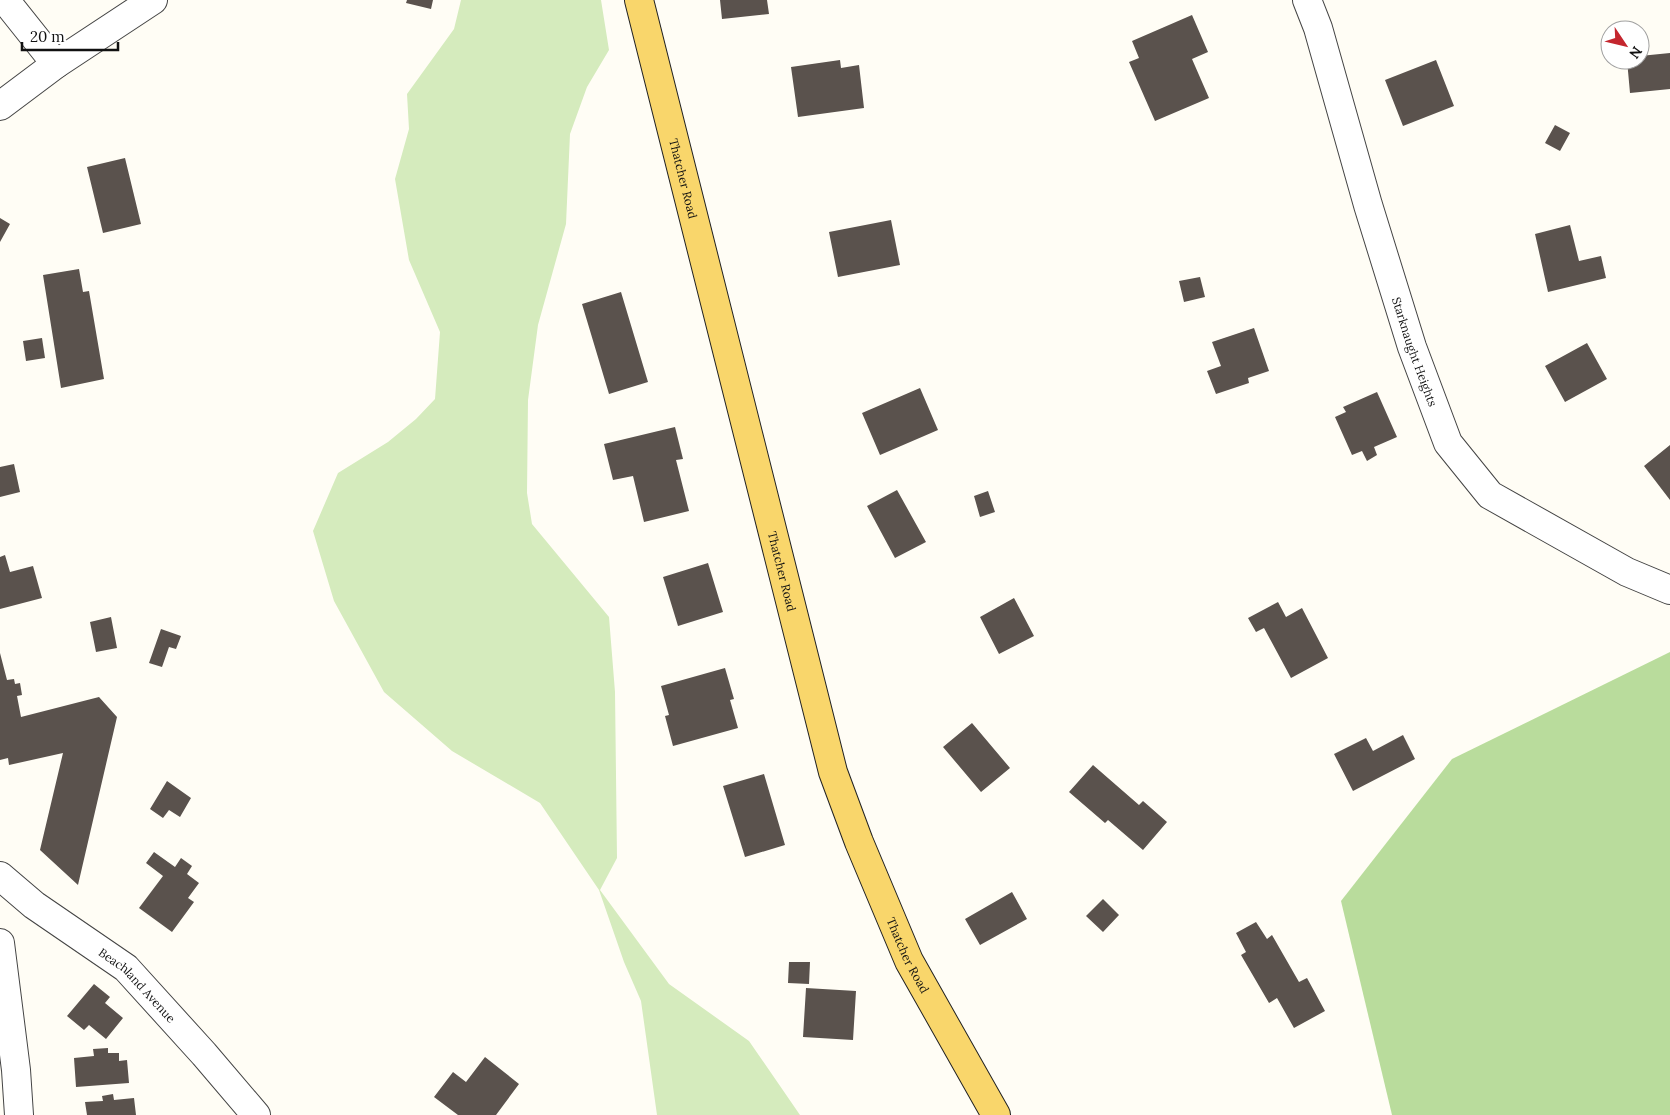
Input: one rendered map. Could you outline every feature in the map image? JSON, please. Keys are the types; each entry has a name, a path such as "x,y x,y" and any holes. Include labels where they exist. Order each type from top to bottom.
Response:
{"main road":[{"name":"Thatcher Road","path":"639,0 834,772 859,842 909,961 996,1115"}],"street":[{"path":"5,0 56,64"},
{"path":"0,106 56,64 153,0"},
{"name":"Starknaught Heights","path":"1307,0 1318,28 1368,205 1412,347 1448,443 1490,495 1626,572 1670,590"},
{"name":"Beachland Avenue","path":"0,876 34,905 126,968 256,1115"},
{"path":"0,943 16,1070 19,1115"}],"green space":[{"path":"461,0 601,0 609,50 587,87 570,134 566,224 538,325 528,400 527,493 532,524 609,617 615,692 617,858 600,890 669,984 749,1041 800,1115 657,1115 641,1001 624,962 599,890 540,803 452,751 384,692 334,601 313,531 338,473 388,442 416,419 435,399 440,332 409,260 395,179 409,129 407,94 454,29"},
{"path":"1670,652 1670,1115 1392,1115 1341,901 1452,759"}],"building":[{"path":"407,0 433,0 431,9 406,3"},
{"path":"720,0 767,0 769,14 722,19"},
{"path":"1192,15 1208,52 1192,59 1209,98 1155,121 1129,62 1139,58 1132,41"},
{"path":"1670,53 1670,89 1630,93 1628,70 1650,70 1650,55"},
{"path":"840,60 841,68 859,65 864,108 798,117 791,67"},
{"path":"1436,60 1454,106 1403,126 1385,80"},
{"path":"1555,125 1570,133 1560,151 1545,143"},
{"path":"125,158 141,224 103,233 87,167"},
{"path":"0,218 10,224 0,242"},
{"path":"891,220 900,265 838,277 829,232"},
{"path":"1570,225 1579,261 1601,256 1606,278 1548,292 1535,234"},
{"path":"79,269 83,292 89,291 104,379 61,388 43,275"},
{"path":"1200,277 1205,297 1184,302 1179,281"},
{"path":"621,292 648,382 609,394 582,304"},
{"path":"1254,328 1269,371 1248,378 1249,383 1216,394 1207,371 1221,366 1212,342"},
{"path":"42,338 45,358 26,361 23,341"},
{"path":"1587,343 1607,379 1565,402 1545,366"},
{"path":"920,388 938,430 880,455 862,413"},
{"path":"1377,392 1397,437 1374,447 1377,455 1367,461 1362,451 1352,455 1335,417 1346,412 1343,407"},
{"path":"675,427 683,459 676,460 689,511 644,522 633,476 613,480 604,444"},
{"path":"1670,445 1670,500 1644,466"},
{"path":"14,464 20,492 0,497 0,467"},
{"path":"897,490 926,542 895,558 867,506"},
{"path":"988,491 995,512 980,517 974,496"},
{"path":"5,555 10,572 33,566 42,598 0,609 0,557"},
{"path":"708,563 723,612 678,626 663,577"},
{"path":"1014,598 1034,636 999,654 980,617"},
{"path":"1278,602 1286,617 1302,608 1328,658 1291,678 1264,628 1256,632 1248,618"},
{"path":"111,617 117,648 96,652 90,622"},
{"path":"161,629 181,636 176,649 169,647 162,667 149,663"},
{"path":"0,653 7,680 14,679 15,684 20,683 22,695 17,696 21,717 99,697 117,717 78,885 40,850 63,753 9,765 8,758 0,760"},
{"path":"725,668 734,699 730,700 738,728 673,746 665,716 669,715 661,686"},
{"path":"972,723 1010,768 981,792 943,747"},
{"path":"1403,735 1415,759 1353,791 1334,754 1366,738 1373,751"},
{"path":"1093,765 1139,805 1143,801 1167,822 1143,850 1108,820 1105,823 1069,792"},
{"path":"764,774 785,845 745,857 723,786"},
{"path":"167,781 191,798 180,817 169,810 163,818 150,809"},
{"path":"154,852 175,867 181,858 192,866 187,874 199,883 188,898 194,902 172,932 139,908 163,876 146,863"},
{"path":"1012,892 1027,919 980,945 965,919"},
{"path":"1103,899 1119,915 1103,932 1086,916"},
{"path":"1256,922 1267,939 1272,935 1299,982 1307,978 1325,1011 1294,1028 1277,998 1269,1003 1241,955 1246,952 1236,933"},
{"path":"789,962 810,962 809,984 788,983"},
{"path":"94,984 110,997 105,1003 123,1018 106,1039 89,1025 84,1030 67,1016"},
{"path":"806,988 856,991 853,1040 803,1037"},
{"path":"108,1048 108,1053 119,1053 119,1061 127,1060 129,1083 76,1087 74,1058 94,1056 93,1049"},
{"path":"485,1057 519,1084 496,1115 458,1115 434,1097 453,1072 466,1082"},
{"path":"113,1094 114,1100 134,1098 136,1115 87,1115 85,1102 103,1101 102,1096"}]}
